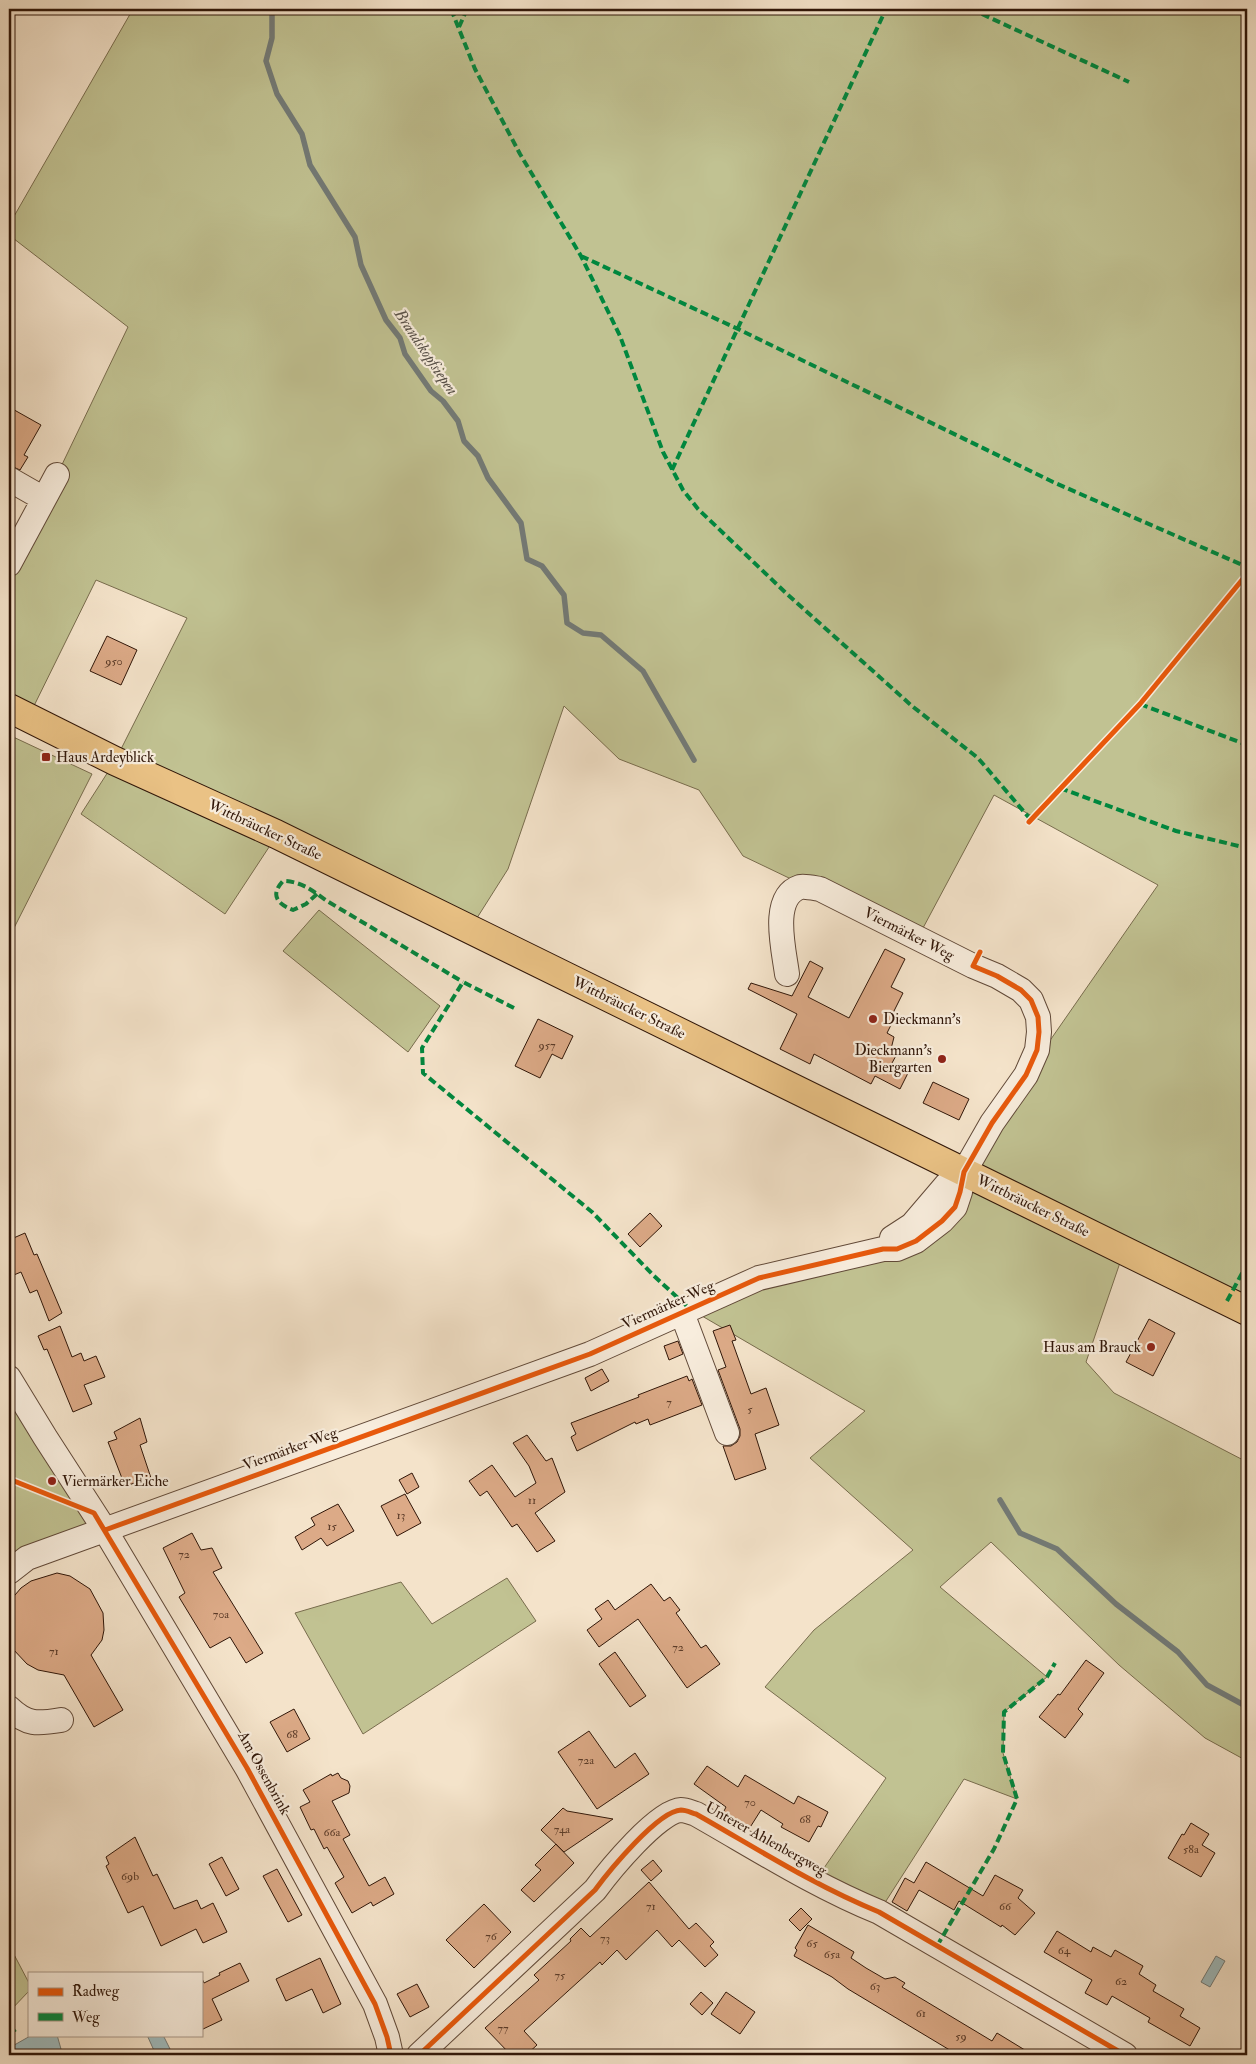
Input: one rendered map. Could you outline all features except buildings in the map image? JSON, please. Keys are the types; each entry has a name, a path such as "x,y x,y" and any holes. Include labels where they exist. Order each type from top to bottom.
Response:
{"main road":[{"name":"Wittbräucker Straße","path":"9,708 115,761 276,834 1247,1311"}],"street":[{"path":"9,564 57,475"},
{"path":"9,480 44,499"},
{"name":"Viermärker Weg","path":"9,1572 27,1558 590,1354 758,1278 884,1249 897,1249 916,1241 942,1221 954,1207 960,1192 964,1172 992,1123 1026,1075 1038,1050 1038,1018 1031,1000 976,959 941,941 820,889 801,887 790,894 781,911 786,974"},
{"path":"682,1313 727,1433"},
{"name":"Am Ossenbrink","path":"9,1378 105,1530 264,1798 375,2004 387,2037 391,2055"},
{"path":"9,1708 16,1716 34,1724 61,1720"},
{"name":"Unterer Ahlenbergweg","path":"419,2055 595,1890 618,1859 668,1814 680,1810 696,1814 815,1881 879,1912 1125,2055"}],"green space":[{"path":"133,9 1247,9 1247,1311 1124,1251 1086,1362 1114,1393 1247,1462 1247,1761 1205,1738 1119,1665 991,1542 940,1587 1047,1677 1004,1712 1003,1753 1017,1799 964,1779 879,1912 815,1881 886,1778 765,1687 814,1630 913,1550 810,1458 865,1411 690,1309 883,1249 1026,1075 1158,885 994,795 923,928 789,878 743,856 699,790 619,759 564,706 508,869 470,929 277,835 225,914 81,814 115,761 187,618 96,580 28,718 9,708 9,564 57,475 128,327 9,235 9,225"},
{"path":"9,735 92,774 14,928 9,929"},
{"path":"319,910 440,1006 408,1052 283,951"},
{"path":"9,1400 90,1528 9,1574"},
{"path":"507,1578 536,1621 363,1734 295,1613 401,1582 432,1624"},
{"path":"9,1945 28,1981 28,1992 9,2012"}],"water":[{"path":"1216,1956 1225,1961 1210,1987 1201,1982"},
{"path":"30,2036 57,2036 61,2049 59,2055 9,2055 9,2048"},
{"path":"147,2036 164,2036 170,2049 156,2055"}],"waterway":[{"name":"Brandskopfsiepen","path":"272,9 272,38 266,61 277,94 302,134 310,165 355,237 361,265 386,320 400,338 405,354 431,391 443,401 458,421 464,441 478,456 488,478 521,523 527,559 542,566 564,595 567,623 583,633 601,635 643,671 694,760"},
{"path":"1000,1500 1020,1533 1057,1549 1116,1604 1178,1652 1207,1685 1242,1704 1247,1709"}],"marked path":[{"path":"451,9 475,69 520,154 581,256 620,336 663,452 683,490 698,509 787,594 912,706 978,758 1031,820"},
{"path":"459,27 467,9"},
{"path":"672,470 886,9"},
{"path":"971,9 1129,82"},
{"path":"581,256 738,329 1053,482 1247,567"},
{"path":"1140,704 1247,745"},
{"path":"1060,788 1176,831 1247,848"},
{"path":"317,894 306,904 293,910 279,902 276,895 283,881 296,883 312,890 327,901 463,982"},
{"path":"514,1008 463,982 422,1048 423,1073 592,1212 654,1276 690,1309"},
{"path":"1227,1301 1247,1264"},
{"path":"937,1946 994,1849 1017,1799 1003,1753 1004,1712 1047,1677 1055,1663"},
{"path":"9,2034 16,2029"}],"cycle path":[{"path":"1029,822 1140,704 1247,574"},
{"path":"105,1530 590,1354 759,1278 883,1249 897,1249 916,1241 942,1221 955,1207 964,1172 992,1123 1026,1075 1037,1050 1038,1017 1031,1000 1021,990 997,976 973,966 980,952"},
{"path":"9,1479 94,1513 247,1768 375,2004 387,2037 391,2055"},
{"path":"419,2055 595,1890 622,1857 647,1831 671,1813 681,1810 696,1814 809,1879 879,1912 1125,2055"}],"place":[{"name":"Haus Ardeyblick","path":"46,757"},
{"name":"Dieckmann's","path":"873,1019"},
{"name":"Dieckmann's Biergarten","path":"942,1059"},
{"name":"Haus am Brauck","path":"1151,1347"},
{"name":"Viermärker Eiche","path":"52,1481"}]}
